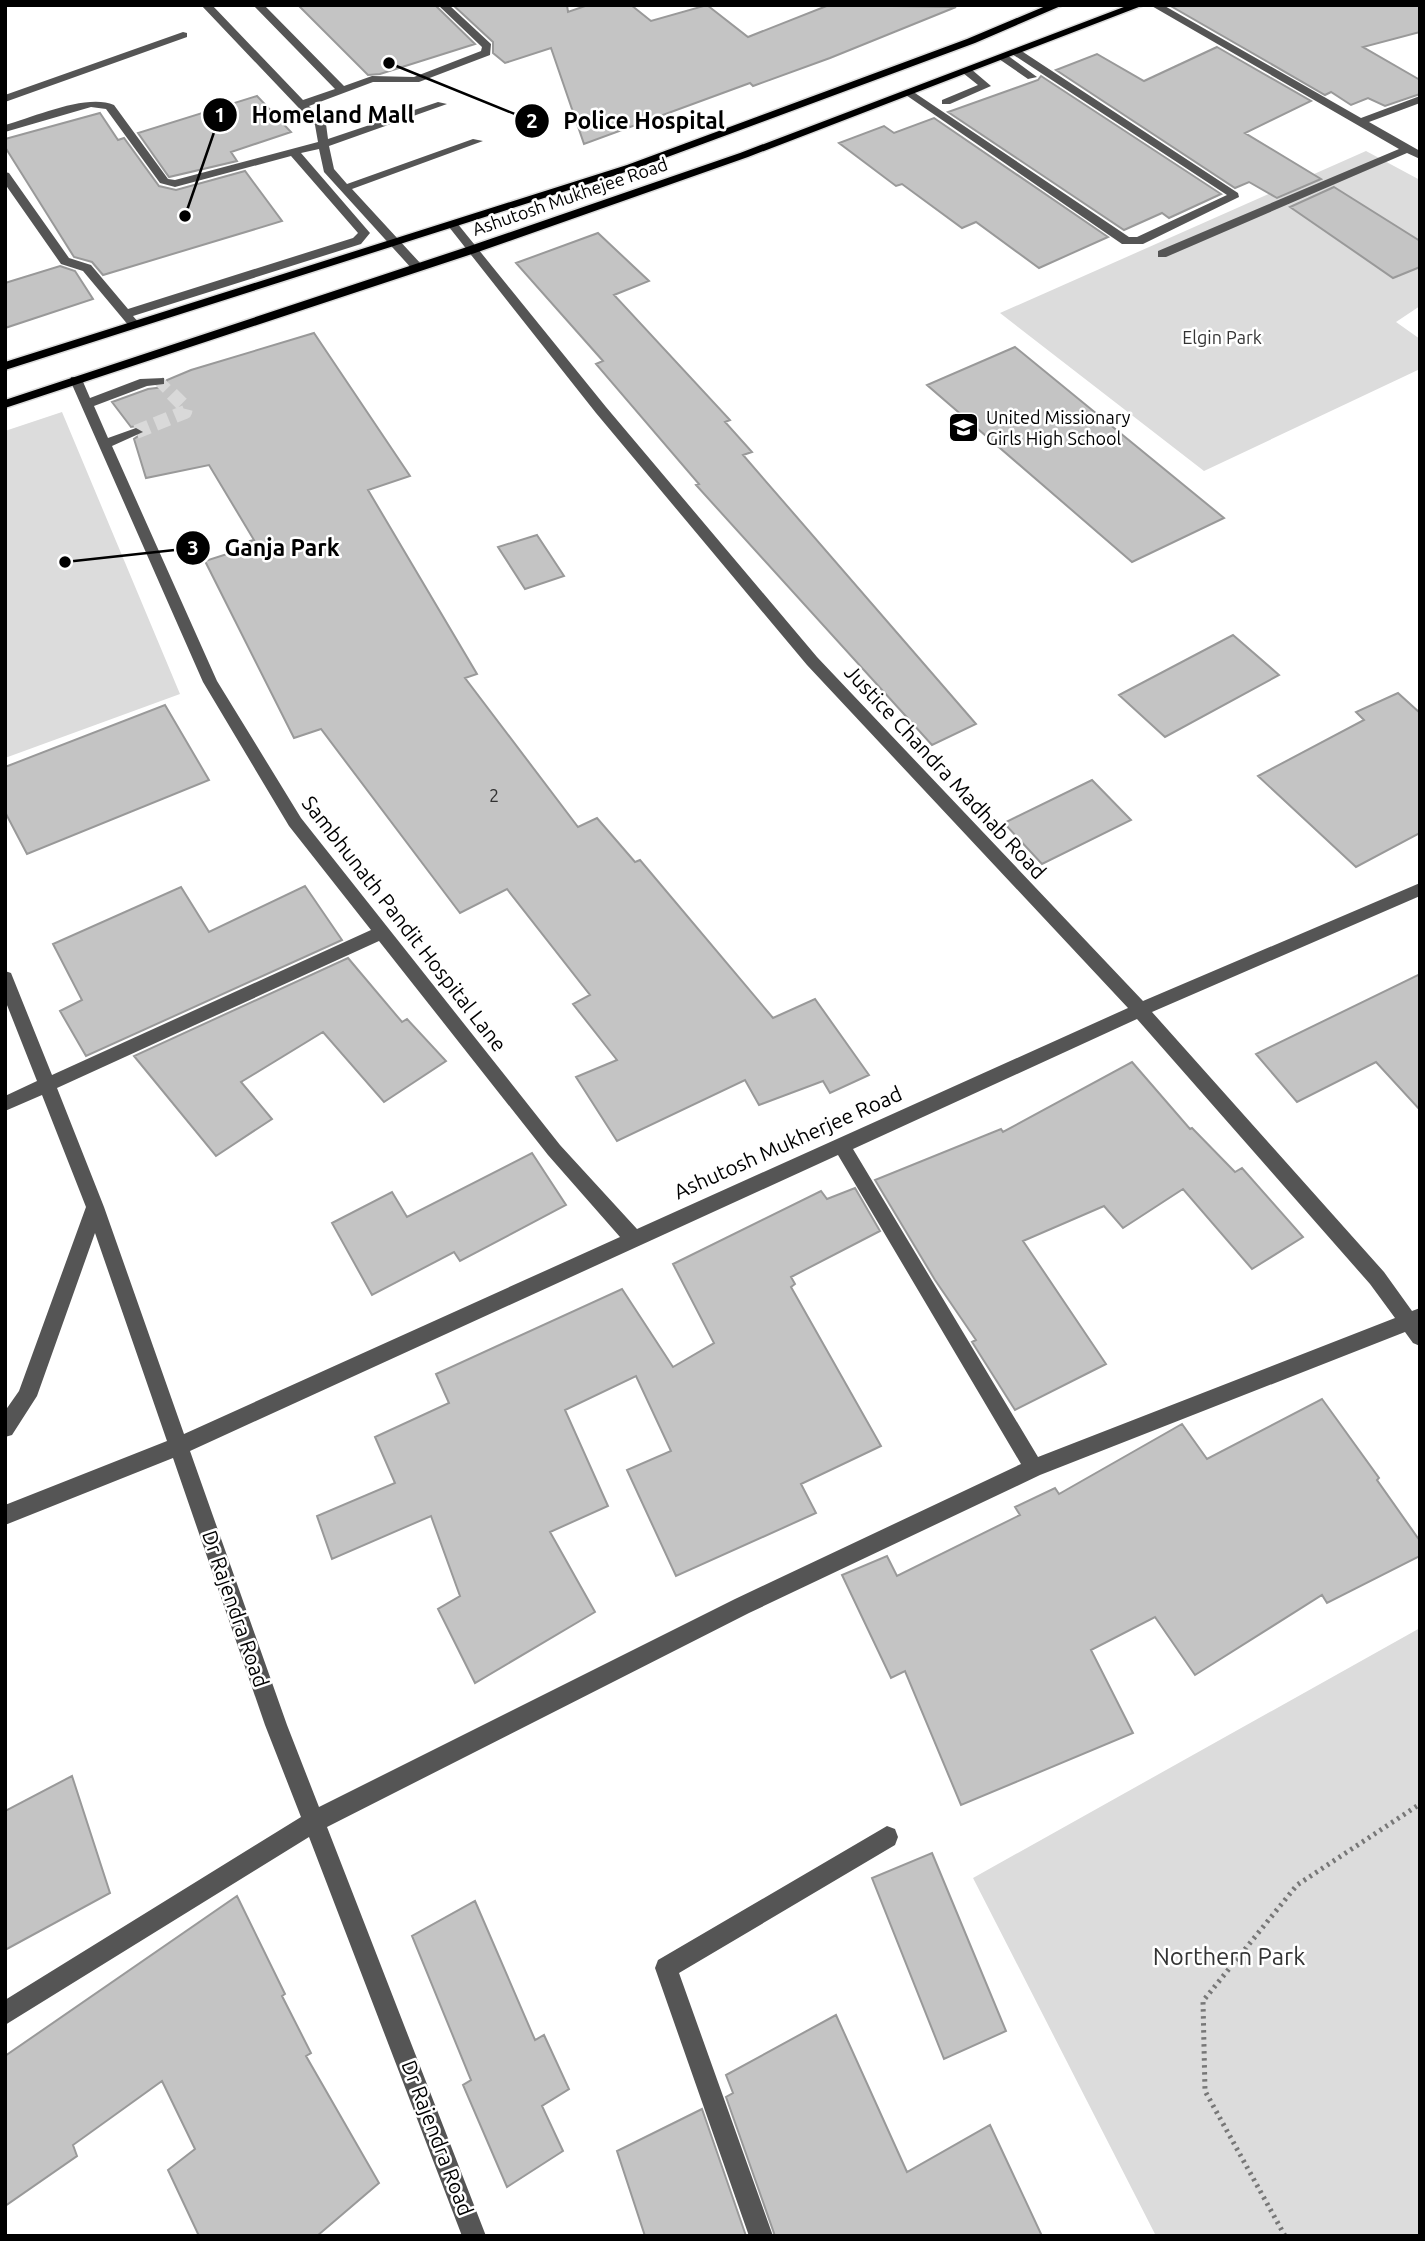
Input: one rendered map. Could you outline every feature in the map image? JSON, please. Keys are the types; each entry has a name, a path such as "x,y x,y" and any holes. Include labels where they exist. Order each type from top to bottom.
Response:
{"main road":[{"name":"Ashutosh Mukhejee Road","path":"5,366 130,319 453,225 739,128 1058,5"},
{"name":"Ashutosh Mukhejee Road","path":"5,404 471,250 744,155 1139,5"}],"street":[{"path":"206,5 320,124 328,170 417,267"},
{"path":"258,5 342,90"},
{"path":"300,105 381,77 392,81 415,80 486,53 487,47 443,5"},
{"path":"1155,5 1420,156"},
{"path":"5,99 183,35"},
{"path":"908,93 1126,241 1139,241 1233,197 1234,195 1017,52"},
{"path":"1003,57 1032,77"},
{"path":"1018,67 1032,62"},
{"path":"946,102 986,86 967,71"},
{"path":"1360,122 1420,99"},
{"path":"5,129 90,104 103,104 110,107 164,181 175,184 323,144 442,104"},
{"path":"345,188 477,141"},
{"path":"1162,254 1408,149"},
{"path":"5,175 65,261 87,268 130,319 357,241 363,236 364,233 294,152"},
{"name":"Justice Chandra Madhab Road","path":"453,225 601,410 812,661 1140,1010 1416,1325"},
{"name":"Sambhunath Pandit Hospital Lane","path":"76,380 210,681 295,822 554,1150 633,1238"},
{"path":"87,404 145,382 159,382"},
{"path":"105,444 136,432"},
{"name":"Ashutosh Mukherjee Road","path":"5,1515 179,1446 1140,1010 1420,889"},
{"path":"5,1104 383,932"},
{"name":"Dr Rajendra Road","path":"5,978 95,1207 276,1725 474,2236"},
{"path":"841,1145 1034,1468"},
{"path":"5,1428 27,1396 95,1207"},
{"path":"5,2013 313,1822 742,1606 1034,1468 1416,1325"},
{"path":"761,2236 666,1968 887,1837"}],"path":[{"path":"1285,2236 1205,2091 1203,2001 1297,1885 1420,1804"}],"green space":[{"name":"Elgin Park","path":"1366,151 1420,180 1420,306 1396,322 1420,339 1420,369 1204,471 1000,313"},
{"path":"62,412 180,694 5,758 5,431"},
{"name":"Northern Park","path":"1420,1628 1420,2236 1156,2236 973,1878"}],"building":[{"path":"298,5 435,5 475,44 380,74 368,75"},
{"path":"453,5 567,5 568,12 588,5 631,5 651,21 707,5 748,37 829,5 956,7 830,58 753,86 750,83 584,144 551,48 505,63 493,53 493,42"},
{"path":"1169,5 1420,5 1420,32 1363,47 1420,80 1420,94 1385,106 1368,98 1351,105 1331,92 1325,95"},
{"path":"1217,47 1311,101 1245,133 1321,179 1277,198 1249,182 1235,188 1056,70 1097,54 1144,81"},
{"path":"1041,76 1221,194 1169,218 1162,213 1124,230 948,112 1038,80"},
{"path":"257,96 291,132 231,152 237,161 169,177 138,133"},
{"path":"100,113 118,140 124,138 159,186 176,190 245,171 282,221 103,275 92,262 74,257 5,147 5,139"},
{"path":"934,118 1108,237 1039,268 976,222 962,228 902,184 896,186 839,143 884,126 894,133"},
{"path":"1334,187 1420,241 1420,267 1393,278 1290,207"},
{"path":"598,233 649,281 614,295 730,420 725,422 752,452 743,455 976,724 932,745 696,485 699,484 596,364 603,361 516,263"},
{"path":"60,266 75,271 93,299 5,328 5,283"},
{"path":"314,333 410,476 368,490 477,674 465,678 578,827 597,818 635,862 640,860 773,1018 815,999 869,1075 830,1093 823,1081 759,1105 745,1080 617,1141 576,1077 617,1060 573,1004 590,995 507,889 460,913 321,729 294,738 205,561 252,546 250,541 254,540 209,465 146,478 134,439 145,431 137,426 131,427 112,402 148,389 164,387 167,380 191,370"},
{"path":"1015,347 1224,518 1132,562 927,385"},
{"path":"537,535 564,576 525,589 498,547"},
{"path":"1233,635 1279,675 1165,737 1119,695"},
{"path":"1398,693 1420,713 1420,833 1356,867 1258,776 1364,720 1356,712"},
{"path":"165,705 209,780 27,854 5,812 5,767"},
{"path":"1092,780 1131,820 1042,864 1004,823"},
{"path":"305,886 342,940 86,1056 60,1011 82,1000 53,944 181,887 209,932"},
{"path":"348,958 402,1022 407,1019 446,1061 384,1102 323,1032 241,1082 272,1119 216,1156 134,1056"},
{"path":"1420,974 1420,1110 1376,1062 1297,1102 1256,1054"},
{"path":"1132,1062 1190,1129 1192,1128 1235,1172 1242,1168 1303,1237 1252,1269 1183,1189 1123,1228 1104,1206 1023,1241 1106,1364 1015,1410 972,1342 976,1340 935,1280 875,1180 1001,1129 1003,1132"},
{"path":"532,1153 566,1205 460,1261 454,1252 372,1295 332,1223 392,1192 407,1217"},
{"path":"855,1188 880,1231 791,1277 795,1284 791,1287 881,1446 801,1484 816,1513 676,1576 627,1470 671,1451 636,1376 565,1410 608,1506 550,1532 595,1612 475,1683 438,1609 460,1596 431,1516 332,1559 317,1516 395,1483 375,1437 449,1403 436,1374 622,1289 673,1367 714,1343 673,1264 821,1191 827,1199"},
{"path":"1322,1399 1420,1541 1420,1556 1327,1603 1322,1595 1195,1675 1155,1617 1091,1650 1133,1733 961,1805 905,1671 891,1678 842,1575 887,1556 897,1576 1020,1515 1015,1507 1055,1488 1059,1494 1182,1424 1207,1459"},
{"path":"72,1776 110,1893 5,1950 5,1811"},
{"path":"932,1853 1006,2031 944,2059 872,1878"},
{"path":"237,1896 311,2053 306,2056 379,2183 317,2236 199,2236 168,2170 195,2149 162,2081 73,2145 77,2156 5,2206 5,2056"},
{"path":"475,1901 535,2040 544,2035 569,2089 542,2106 563,2151 507,2187 463,2085 471,2080 412,1936"},
{"path":"836,2015 907,2172 990,2125 1042,2236 775,2236 726,2097 733,2093 726,2075"},
{"path":"702,2109 746,2236 645,2236 617,2151"}],"tunnel":[{"path":"136,432 185,412 186,408 159,381"}],"place":[{"name":"Police Hospital","path":"389,63"},
{"name":"Homeland Mall","path":"185,216"},
{"name":"United Missionary Girls High School","path":"963,428"},
{"name":"Ganja Park","path":"65,562"}]}
